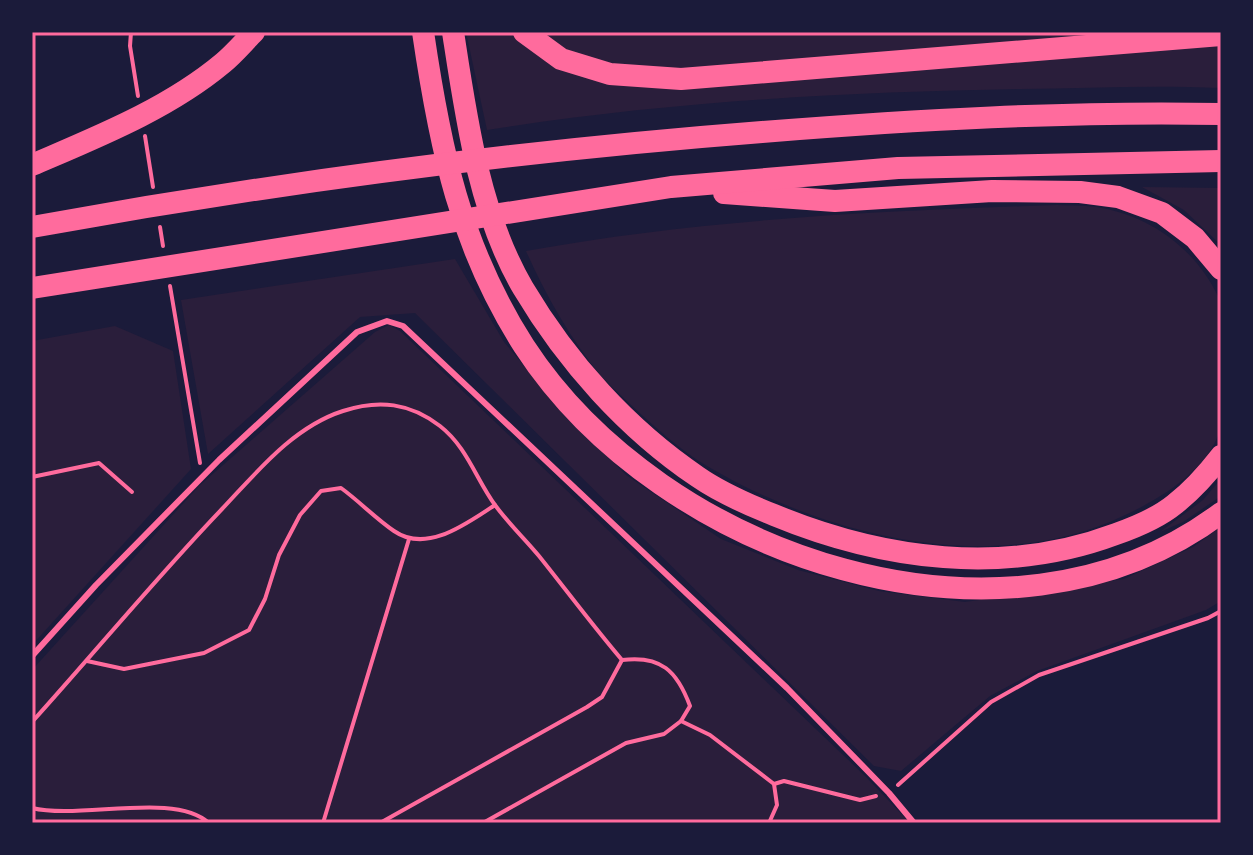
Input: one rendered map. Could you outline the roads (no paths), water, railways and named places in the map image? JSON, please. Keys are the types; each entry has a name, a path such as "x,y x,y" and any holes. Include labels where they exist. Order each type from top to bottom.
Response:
{"highway":[{"path":"32,165 96,138 169,99 223,63 254,32"},
{"path":"423,32 434,104 453,191 475,256 526,348 596,431 639,467 741,533 804,559 885,580 960,587 1017,588 1068,579 1126,563 1158,550 1221,513"},
{"path":"453,32 463,98 482,183 504,248 522,286 558,340 601,394 644,435 699,478 757,508 819,533 883,550 989,560 1032,556 1089,544 1137,526 1173,506 1204,478 1221,456"},
{"path":"524,32 561,59 610,74 681,79 1221,35"},
{"path":"32,227 187,199 605,144 893,121 1221,114"},
{"path":"32,288 671,187 898,168 1221,161"},
{"path":"671,187 835,201 992,191 1080,192 1118,197 1162,213 1195,238 1221,269"}],"lane":[{"path":"32,656 96,585 203,477 357,332 387,321 403,326 787,688 914,823"},
{"path":"87,578 96,585"}]}
